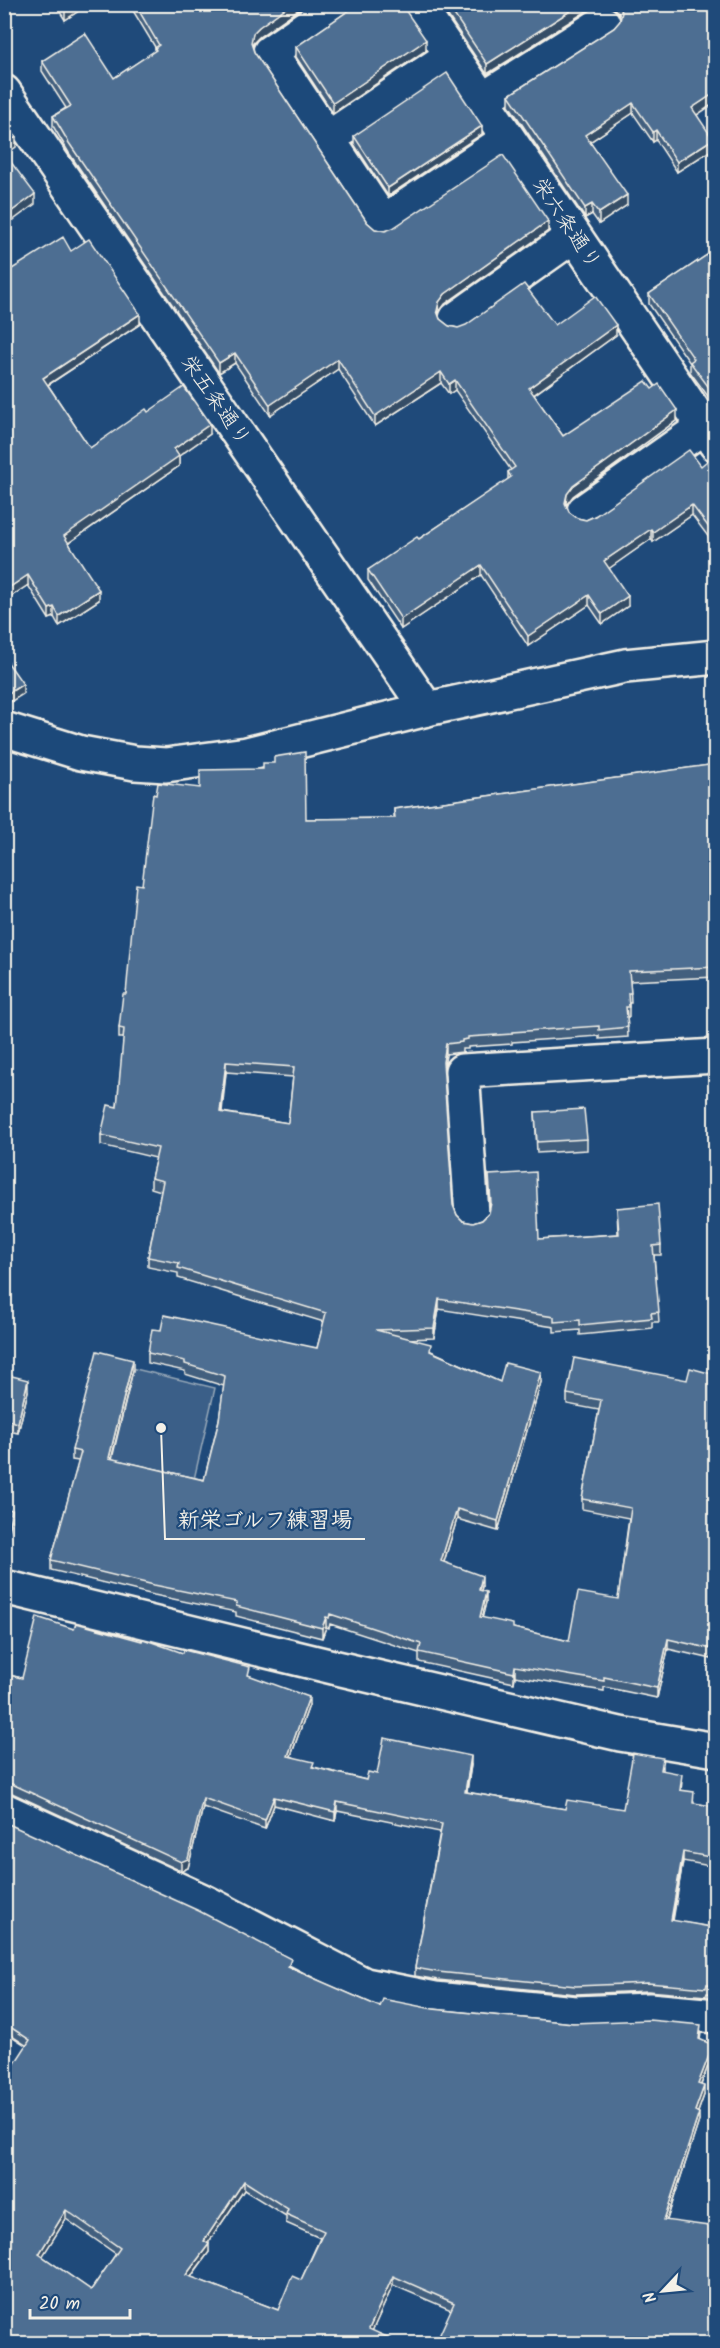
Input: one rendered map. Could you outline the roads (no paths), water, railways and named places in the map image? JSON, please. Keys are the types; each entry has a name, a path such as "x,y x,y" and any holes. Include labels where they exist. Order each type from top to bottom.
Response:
{"street":[{"path":"340,4 270,52 383,222 508,139"},
{"name":"栄六条通り","path":"417,4 710,436"},
{"path":"482,100 603,23"},
{"path":"327,139 452,56"},
{"name":"栄五条通り","path":"4,92 427,710"},
{"path":"456,319 573,236"},
{"path":"584,511 710,436"},
{"path":"4,729 81,753 135,763 166,765 247,754 427,710 625,666 716,657"},
{"path":"472,1214 462,1071 716,1056"},
{"path":"4,1587 620,1734 716,1750"},
{"path":"4,1810 207,1904 364,1985 435,1999 575,2013 649,2010 716,2016"}],"place":[{"name":"新栄ゴルフ練習場","path":"161,1428"}]}
